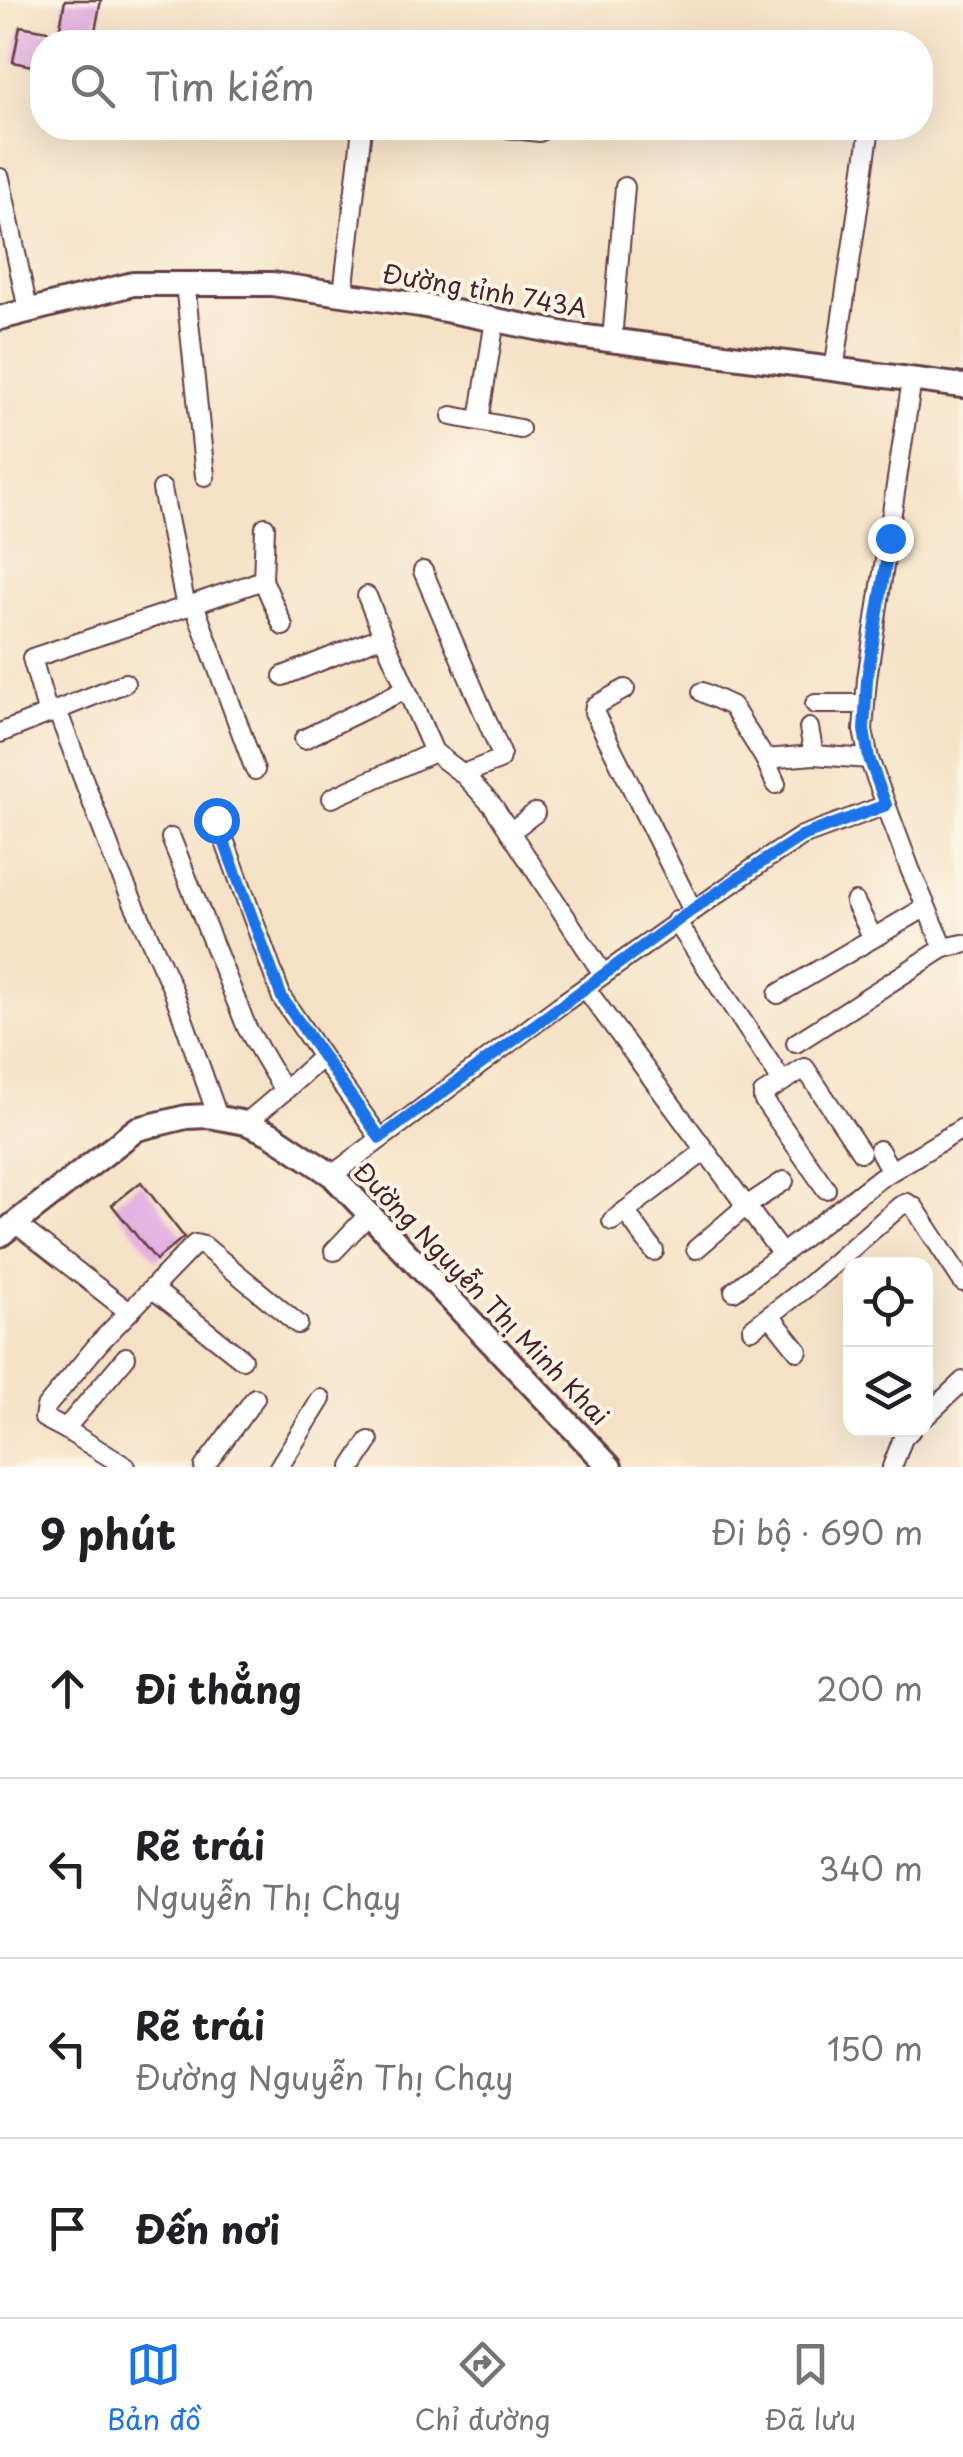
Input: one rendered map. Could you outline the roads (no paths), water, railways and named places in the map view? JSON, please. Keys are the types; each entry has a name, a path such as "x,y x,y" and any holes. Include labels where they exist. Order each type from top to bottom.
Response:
{"main road":[{"name":"Đường tỉnh 743A","path":"0,318 132,284 272,284 612,340 963,386"},
{"name":"Đường Nguyễn Thị Minh Khai","path":"7,1229 137,1129 186,1117 218,1116 246,1122 332,1175 610,1467"}],"street":[{"path":"344,294 361,140"},
{"path":"834,370 868,140"},
{"path":"0,178 28,310"},
{"path":"612,340 624,187"},
{"path":"185,283 205,476"},
{"path":"479,420 495,320"},
{"path":"912,379 864,730 869,758 886,805 944,948"},
{"path":"452,416 520,429"},
{"path":"162,488 190,605 255,770"},
{"path":"265,527 264,580 283,626"},
{"path":"423,571 501,753 499,760 463,774"},
{"path":"218,1116 174,990 115,862 32,658 264,580"},
{"path":"367,596 434,752 463,774 494,806 602,974"},
{"path":"282,676 383,636"},
{"path":"0,734 125,683"},
{"path":"304,740 406,689"},
{"path":"624,689 594,706 594,712 692,910"},
{"path":"702,692 732,706 776,784"},
{"path":"816,704 865,704"},
{"path":"809,728 814,756"},
{"path":"332,798 434,752"},
{"path":"765,759 869,758"},
{"path":"332,1175 602,974 802,836 886,805"},
{"path":"510,832 535,812"},
{"path":"216,820 282,998 380,1138"},
{"path":"171,838 248,1028 284,1090"},
{"path":"855,902 873,938"},
{"path":"778,994 926,907"},
{"path":"676,921 782,1081"},
{"path":"796,1043 944,948 963,944"},
{"path":"586,989 781,1253"},
{"path":"246,1122 322,1057"},
{"path":"826,1189 763,1100 763,1094 802,1068 808,1070 869,1151 898,1167 907,1204"},
{"path":"734,1291 898,1167 963,1128"},
{"path":"654,1250 618,1216 704,1151"},
{"path":"696,1249 784,1180"},
{"path":"752,1329 907,1204 914,1207 963,1282"},
{"path":"334,1251 370,1213"},
{"path":"7,1229 129,1312"},
{"path":"116,1464 44,1418 46,1406 194,1244 204,1246 298,1324"},
{"path":"153,1289 242,1359"},
{"path":"770,1317 798,1351"},
{"path":"65,1430 126,1356"},
{"path":"933,1409 963,1381"},
{"path":"204,1467 255,1398"},
{"path":"279,1467 321,1399"},
{"path":"892,1467 904,1437"},
{"path":"352,1467 369,1441"}]}
